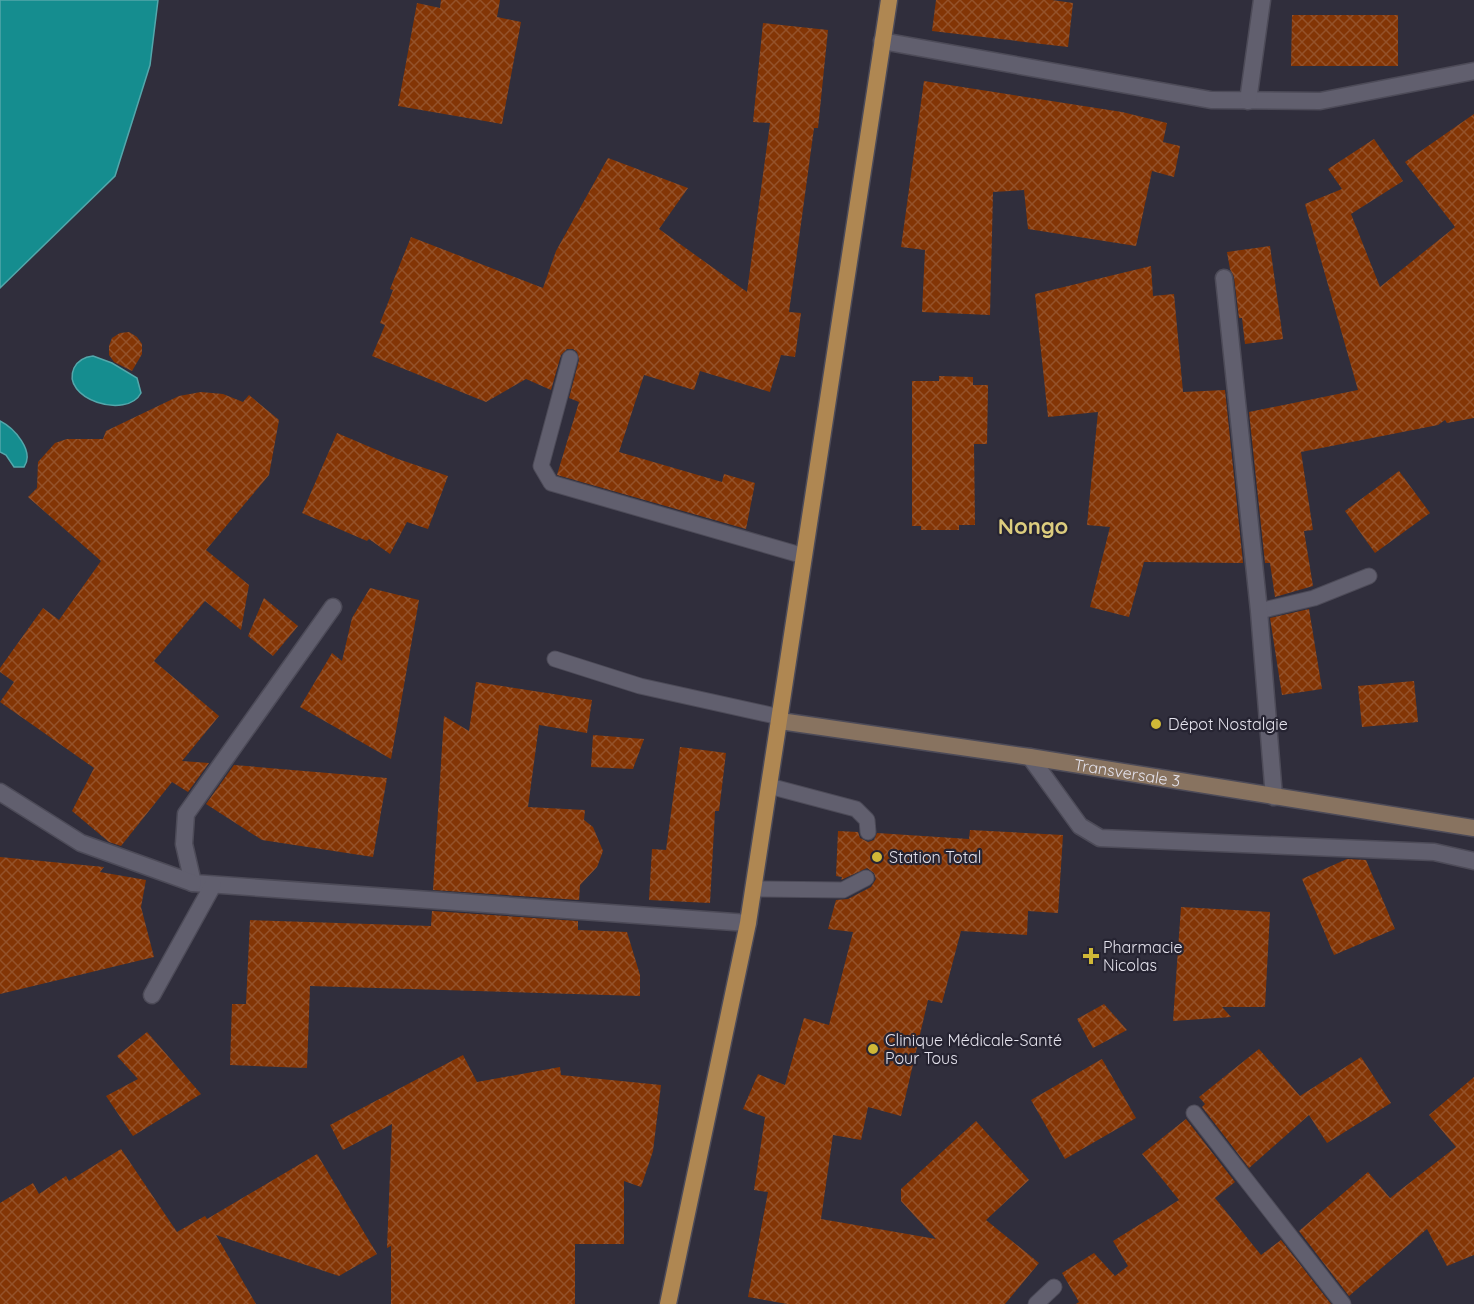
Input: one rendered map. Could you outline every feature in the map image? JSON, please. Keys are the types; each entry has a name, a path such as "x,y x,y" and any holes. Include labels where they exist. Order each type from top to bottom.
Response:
{"main road":[{"path":"668,1304 748,923 889,0"},
{"name":"Transversale 3","path":"780,719 1474,828"}],"street":[{"path":"1248,101 1262,0"},
{"path":"882,40 1211,100 1320,100 1474,71"},
{"path":"1224,278 1259,611 1274,797"},
{"path":"193,883 184,844 186,814 333,607"},
{"path":"1030,757 1080,826 1100,838 1434,852 1474,861"},
{"path":"0,792 81,843 193,883 748,923"},
{"path":"152,995 213,885"}],"lane":[{"path":"570,358 541,466 551,483 804,556"},
{"path":"1259,611 1314,598 1370,576"},
{"path":"555,659 640,686 780,719"},
{"path":"770,786 856,809 867,820 868,832"},
{"path":"753,890 843,890 866,878"},
{"path":"1194,1113 1343,1304"},
{"path":"1036,1304 1054,1287"}],"shaded area":[{"path":"0,0 158,0 150,65 115,176 0,288"},
{"path":"93,356 112,363 137,378 141,393 134,401 123,405 110,405 85,397 77,389 72,379 74,368 82,359"},
{"path":"0,421 17,434 25,447 27,461 24,467 14,467 6,455 0,452"}],"building":[{"path":"441,0 500,0 497,17 521,22 502,124 398,106 417,3 440,8"},
{"path":"936,0 1052,0 1073,3 1068,47 932,31"},
{"path":"1292,15 1398,15 1398,66 1291,66"},
{"path":"763,23 828,30 818,128 814,128 789,312 801,313 795,357 781,355 770,392 700,371 694,390 644,375 619,452 722,482 724,474 755,483 746,529 557,475 579,402 569,398 579,360 577,352 573,349 567,349 561,355 551,390 526,379 486,402 372,356 385,325 380,323 393,290 390,289 411,237 543,288 556,251 608,158 688,188 659,229 747,292 770,123 753,122"},
{"path":"924,81 1122,112 1167,123 1163,142 1180,146 1174,177 1152,171 1136,246 1028,229 1024,190 993,192 990,315 922,312 925,250 901,247"},
{"path":"1474,114 1474,418 1447,423 1445,420 1438,425 1301,452 1313,530 1304,531 1313,586 1275,597 1270,563 1265,563 1249,412 1358,390 1305,204 1342,189 1328,169 1374,139 1403,181 1351,214 1380,287 1455,227 1405,162"},
{"path":"1270,246 1283,339 1245,344 1234,277 1227,252"},
{"path":"1151,266 1153,296 1174,294 1183,392 1225,390 1243,563 1144,562 1129,617 1090,607 1110,527 1087,525 1098,412 1048,417 1035,294"},
{"path":"129,332 142,344 142,354 132,371 114,362 109,355 112,338 120,333"},
{"path":"939,376 973,377 973,385 988,385 987,444 974,444 975,525 959,525 959,530 921,530 921,526 912,526 912,381 939,381"},
{"path":"201,392 223,394 243,402 249,395 279,420 269,475 206,550 249,585 241,630 205,601 154,661 219,716 182,761 209,763 188,792 172,782 121,846 109,842 72,811 94,768 0,702 14,682 0,672 0,668 43,608 59,620 101,561 28,497 37,488 38,462 55,443 67,439 103,439 106,431 179,396"},
{"path":"337,433 398,459 448,476 428,529 407,522 390,554 369,539 367,541 302,513"},
{"path":"1399,471 1430,513 1375,553 1345,511"},
{"path":"370,588 419,600 391,759 300,707 332,653 342,661 352,618"},
{"path":"264,598 298,626 273,656 248,636"},
{"path":"1309,609 1322,689 1282,695 1270,618"},
{"path":"1414,681 1418,722 1362,727 1358,686"},
{"path":"476,682 592,700 587,733 539,725 528,807 585,810 584,820 593,827 603,851 597,867 580,885 579,900 433,890 444,716 469,731"},
{"path":"593,735 644,739 633,769 591,767"},
{"path":"680,747 726,753 719,811 715,811 710,903 649,900 652,849 666,850"},
{"path":"234,765 387,778 373,857 262,840 206,804"},
{"path":"970,830 1063,835 1058,913 1028,911 1027,935 961,931 942,1003 928,1000 901,1116 868,1107 861,1140 833,1135 821,1219 936,1239 901,1201 901,1189 976,1121 1029,1180 986,1220 1039,1263 1005,1304 787,1304 748,1297 768,1192 754,1190 765,1117 743,1109 758,1074 785,1085 804,1018 829,1025 853,932 828,929 836,900 848,899 871,887 876,879 874,873 867,868 841,880 842,877 836,876 838,831 858,832 860,838 868,842 874,840 877,833 969,839"},
{"path":"0,857 104,867 100,872 146,880 141,907 154,957 0,994"},
{"path":"1347,859 1366,860 1395,929 1334,955 1302,879"},
{"path":"1181,907 1270,912 1265,1007 1222,1007 1231,1017 1173,1021"},
{"path":"432,911 578,921 578,930 627,932 640,975 640,996 310,986 307,1068 230,1065 232,1004 246,1004 250,920 431,926"},
{"path":"1104,1004 1127,1030 1093,1048 1077,1019"},
{"path":"147,1032 201,1094 133,1136 106,1096 138,1079 117,1056"},
{"path":"1259,1049 1300,1096 1361,1057 1391,1103 1327,1143 1309,1115 1249,1168 1202,1107 1205,1104 1199,1097"},
{"path":"463,1055 477,1082 560,1067 561,1075 661,1085 653,1151 641,1187 624,1181 624,1244 575,1244 575,1304 391,1304 391,1246 387,1248 392,1124 343,1150 330,1125"},
{"path":"1102,1059 1136,1118 1065,1159 1031,1100"},
{"path":"1474,1077 1474,1255 1447,1266 1427,1229 1349,1296 1299,1231 1368,1172 1390,1198 1456,1147 1429,1115"},
{"path":"1186,1119 1235,1182 1215,1198 1261,1255 1281,1240 1331,1304 1076,1304 1079,1302 1062,1273 1094,1253 1115,1276 1128,1266 1113,1241 1179,1200 1142,1154"},
{"path":"121,1149 177,1232 205,1216 207,1219 317,1154 377,1254 339,1276 216,1235 256,1304 0,1304 0,1203 33,1183 39,1194 66,1176 69,1181"}],"place":[{"name":"Dépot Nostalgie","path":"1156,724"},
{"name":"Station Total","path":"877,857"},
{"name":"Pharmacie Nicolas","path":"1091,956"},
{"name":"Clinique Médicale-Santé Pour Tous","path":"873,1049"}],"district":[{"name":"Nongo","path":"1033,526"}]}
